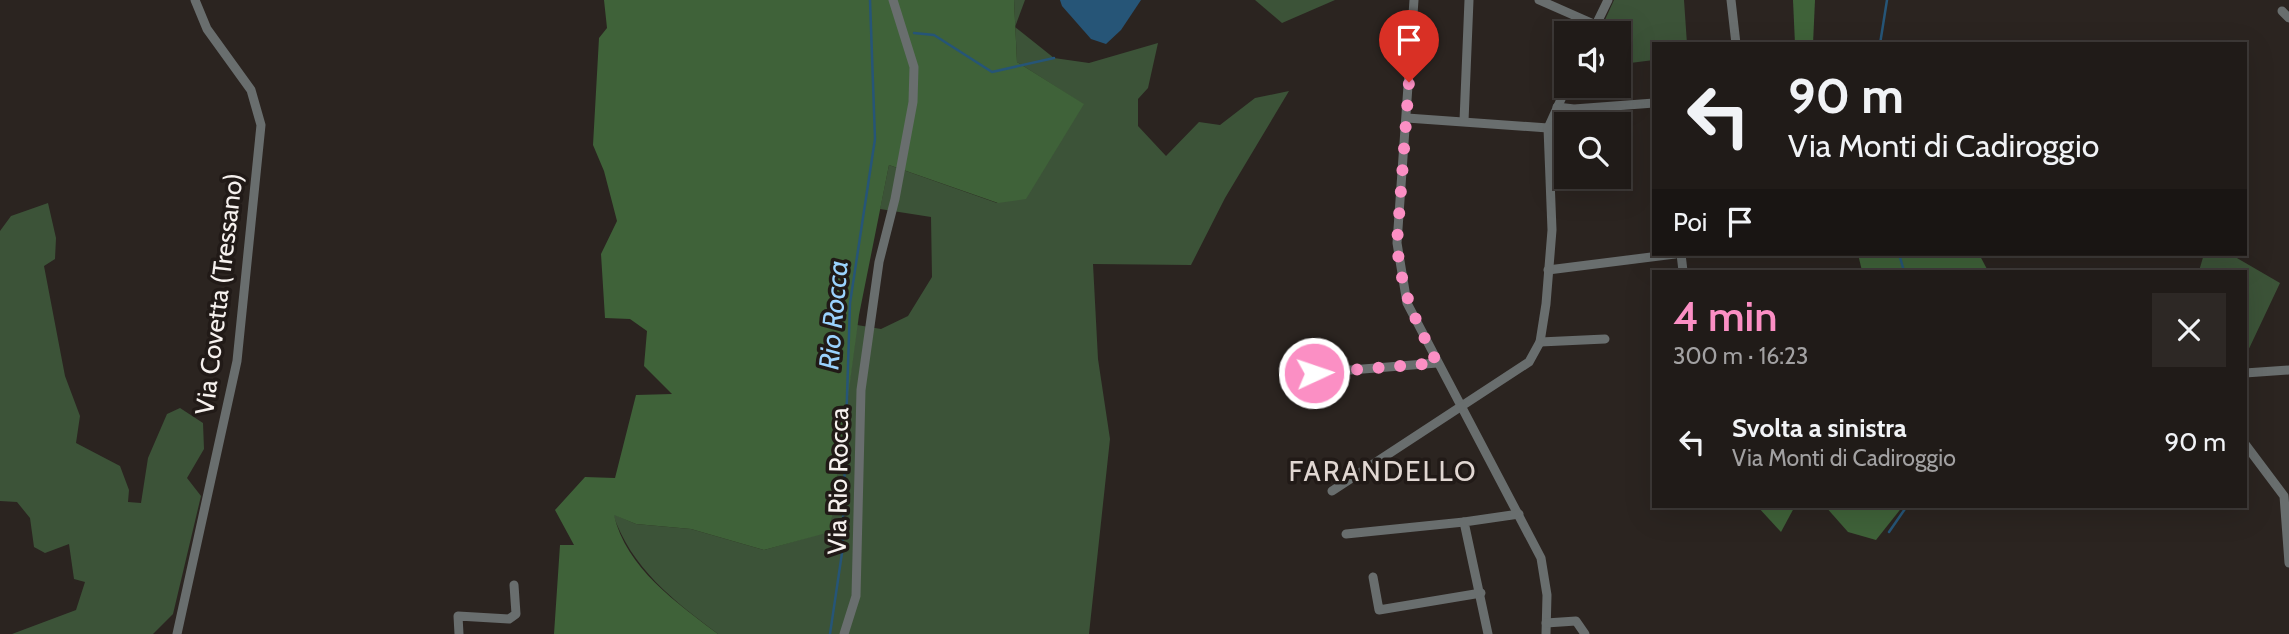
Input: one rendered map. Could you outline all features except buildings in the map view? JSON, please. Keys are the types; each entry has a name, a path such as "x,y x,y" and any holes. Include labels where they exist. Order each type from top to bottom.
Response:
{"street":[{"name":"Via Covetta (Tressano)","path":"177,634 237,361 261,125 251,90 199,15 195,0"},
{"name":"Via Rio Rocca","path":"844,634 856,596 861,390 879,262 913,102 914,67 893,0"},
{"path":"1414,0 1397,243 1399,268 1407,303 1541,558 1547,594 1546,634"},
{"path":"1464,121 1469,0"},
{"path":"1539,0 1579,21"},
{"path":"1598,21 1608,0"},
{"path":"1731,0 1736,42"},
{"path":"1332,491 1460,405 1520,371 1530,362 1540,342 1552,221 1548,128 1562,98"},
{"path":"1558,107 1574,110 1652,103"},
{"path":"1406,118 1548,128"},
{"path":"1548,270 1659,256"},
{"path":"1540,342 1605,339"},
{"path":"1314,373 1437,363"},
{"path":"2247,373 2289,370"},
{"path":"2247,447 2284,496 2289,563"},
{"path":"1346,534 1519,514"},
{"path":"1465,522 1488,634"},
{"path":"1373,576 1379,610 1481,593"},
{"path":"459,634 458,616 509,618 516,614 513,585"},
{"path":"1546,623 1576,621 1586,634"}],"green space":[{"path":"604,0 1014,0 1017,62 1084,104 1026,199 998,203 889,165 859,315 830,532 764,550 691,529 636,524 614,515 620,534 641,568 670,597 718,634 554,634 560,545 574,545 555,510 585,477 615,478 636,395 672,394 644,366 647,331 630,319 605,318 601,254 617,221 604,171 593,145 599,38 607,28"},
{"path":"1014,0 1025,0 1015,26"},
{"path":"1255,0 1335,0 1282,23"},
{"path":"1614,0 1684,0 1687,42 1652,42 1652,60 1631,63 1631,21 1604,21"},
{"path":"1793,0 1815,0 1813,42 1795,42"},
{"path":"1015,27 1054,58 1089,63 1158,43 1148,88 1138,99 1138,126 1166,156 1199,122 1220,125 1255,98 1289,91 1225,198 1191,265 1093,264 1098,359 1110,439 1089,634 718,634 656,582 631,551 613,514 636,524 691,529 764,550 830,531 857,325 881,329 908,316 932,277 931,217 880,209 889,165 997,203 1083,104 1017,62"},
{"path":"48,203 56,238 55,259 44,266 65,376 80,416 76,443 120,466 129,490 128,502 141,503 148,458 167,414 180,408 203,423 204,449 187,478 201,496 173,614 153,634 12,634 76,610 85,582 74,579 69,544 45,553 34,547 30,518 17,502 0,501 0,231 11,216"},
{"path":"1858,256 1980,256 1987,270 1862,270"},
{"path":"2203,256 2233,256 2280,283 2247,353 2247,270 2199,270"},
{"path":"1759,508 1794,508 1781,532"},
{"path":"1827,508 1901,508 1876,540 1848,532"}],"water":[{"path":"1060,0 1141,0 1121,30 1106,44 1091,39 1062,6"}],"waterway":[{"name":"Rio Rocca","path":"830,634 842,553 850,303 875,139 870,0"},
{"path":"1880,42 1887,0"},
{"path":"914,33 934,35 992,72 1054,58"},
{"path":"1900,256 1904,270"},
{"path":"1889,532 1906,508"}],"district":[{"name":"FARANDELLO","path":"1383,471"}],"route":[{"path":"1314,373 1390,369 1437,363 1407,303 1399,268 1397,243 1409,82"}]}
